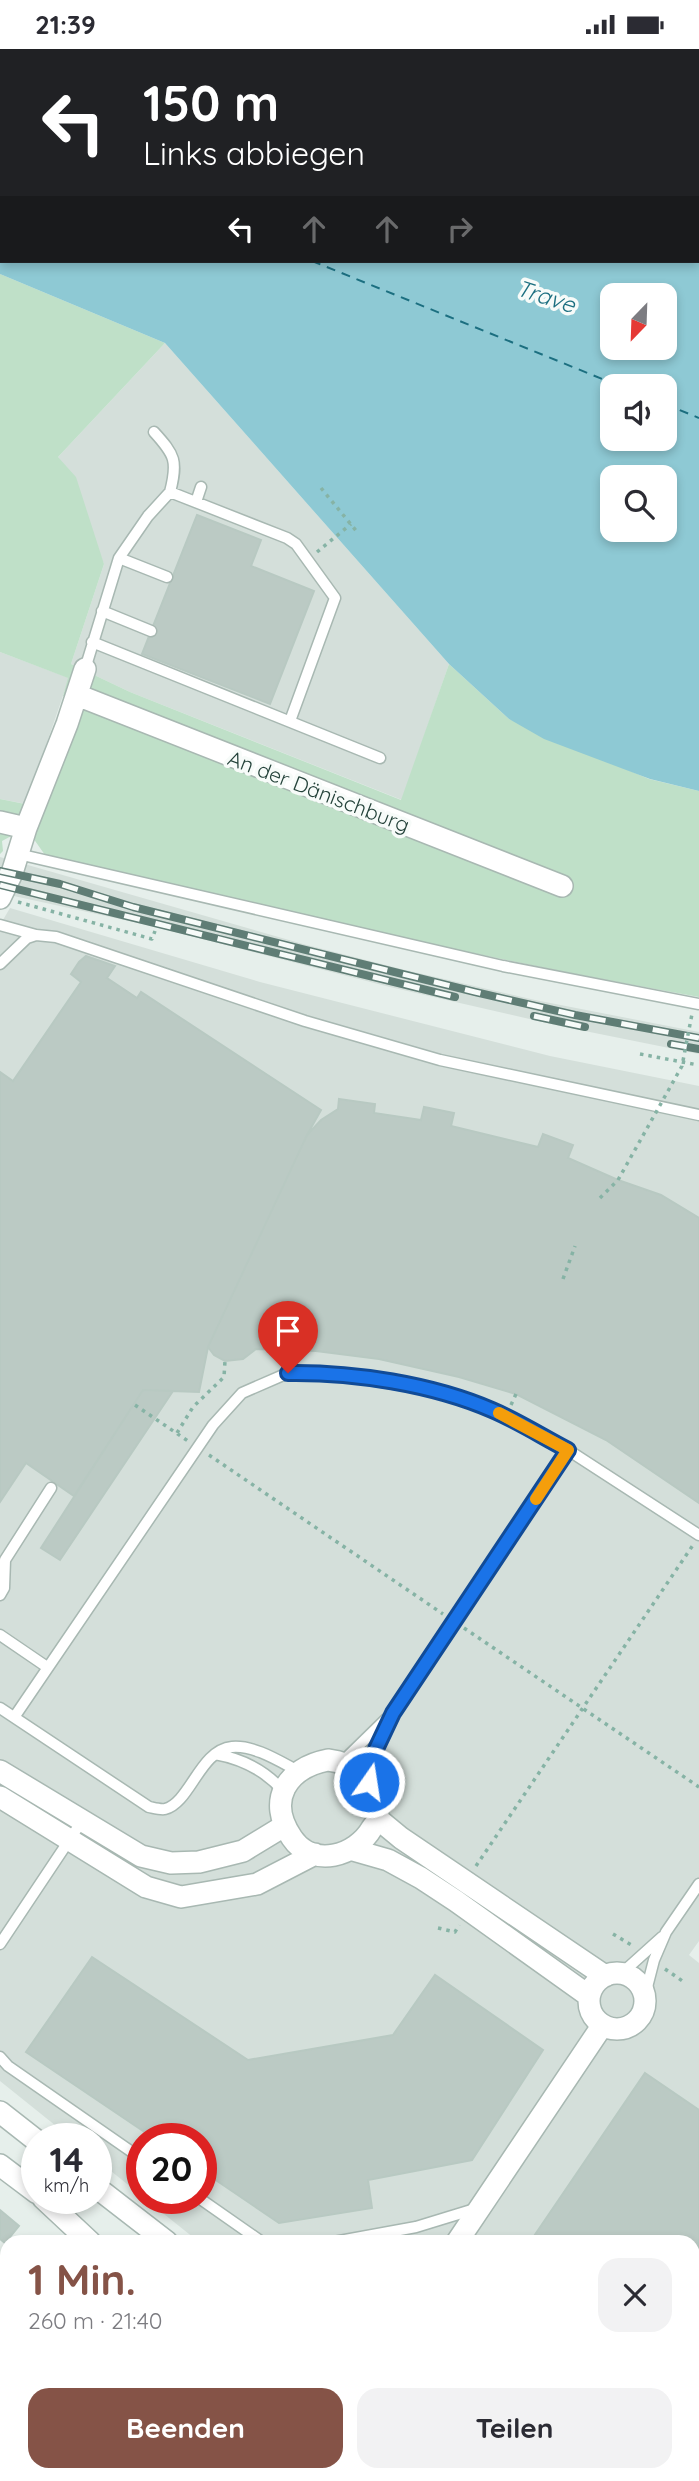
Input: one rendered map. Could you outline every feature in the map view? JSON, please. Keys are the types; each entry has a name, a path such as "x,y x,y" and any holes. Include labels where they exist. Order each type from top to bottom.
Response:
{"street":[{"path":"0,898 85,669"},
{"name":"An der Dänischburg","path":"77,695 562,886"},
{"path":"0,822 26,828"},
{"path":"328,1760 342,1762 357,1770 369,1782 375,1795 378,1819 366,1838 353,1850 340,1855 315,1854 296,1844 284,1826 281,1813 283,1791 298,1771 311,1763 328,1760"},
{"path":"0,1771 141,1856 171,1863 199,1862 243,1851 284,1826"},
{"path":"0,1797 146,1887 181,1898 257,1884 315,1854"},
{"path":"378,1819 401,1839 556,1943 613,1975 636,1980 645,1995 646,2004 641,2017 624,2029 602,2026 594,2019 589,2008 593,1985 613,1975"},
{"path":"353,1850 388,1860 421,1878 589,1996"},
{"path":"462,2235 602,2026"},
{"path":"0,2112 21,2128"},
{"path":"0,2165 21,2181"},
{"path":"112,2199 158,2235"},
{"path":"60,2214 83,2235"}],"lane":[{"path":"85,669 120,558 148,516 170,492 175,473 171,451 154,432"},
{"path":"196,502 201,487"},
{"path":"170,492 287,538 296,544 335,598 290,722"},
{"path":"120,558 167,577"},
{"path":"102,611 152,631"},
{"path":"92,642 380,758"},
{"path":"18,854 503,966 699,1004"},
{"path":"0,925 36,935 56,937 305,1021 440,1060 699,1115"},
{"path":"0,964 27,938 36,935"},
{"path":"15,1716 213,1425 243,1393 288,1373 322,1372 426,1389 492,1410 568,1450 699,1536"},
{"path":"369,1782 376,1749 393,1713 568,1450"},
{"path":"0,1595 4,1588 5,1560 51,1488"},
{"path":"0,1635 47,1667"},
{"path":"0,1707 149,1807 165,1810 178,1802 215,1754 230,1747 246,1748 273,1757 298,1771"},
{"path":"342,1762 393,1713"},
{"path":"215,1754 230,1756 252,1765 271,1776 283,1791"},
{"path":"0,1944 82,1821"},
{"path":"421,1878 434,1877 443,1866"},
{"path":"645,1995 654,1960 666,1932 699,1884"},
{"path":"522,1919 514,1942 538,1952 550,1949 556,1943"},
{"path":"613,1975 666,1932"},
{"path":"0,2057 8,2066 126,2148"},
{"path":"372,2235 416,2227 480,2207"},
{"path":"217,2211 252,2235"}],"path":[{"path":"321,488 358,533"},
{"path":"317,552 351,524"},
{"path":"0,898 152,939 155,931"},
{"path":"600,1198 618,1180 683,1062 692,1014"},
{"path":"640,1054 698,1065"},
{"path":"563,1279 575,1246"},
{"path":"177,1433 193,1407 224,1377 225,1361"},
{"path":"135,1405 699,1787"},
{"path":"466,1881 699,1536"},
{"path":"438,1928 454,1932 470,1910"}],"shaded area":[{"path":"165,343 449,664 402,800 130,692 71,664 104,564 58,457"},
{"path":"0,652 69,678 26,804 0,799"},
{"path":"0,857 303,944 405,970 535,1000 699,1032 699,1054 390,987 152,926 0,893"},
{"path":"10,908 260,982 550,1056 699,1086 699,1941 689,1955 699,1963 699,2235 190,2235 164,2214 217,2214 217,2123 126,2123 126,2183 112,2172 112,2123 52,2123 0,2081 0,925"}],"green space":[{"path":"0,274 165,343 58,457 76,477 104,564 71,664 130,692 401,800 449,664 509,719 649,779 699,791 699,997 453,949 45,855 26,828 2,841 3,851 0,854 0,799 35,806 76,695 63,696 68,678 0,652"}],"water":[{"name":"Trave","path":"0,263 699,263 699,791 650,779 544,739 509,719 449,664 165,343 0,274"}],"building":[{"path":"197,515 261,540 251,566 314,591 270,704 142,654"},
{"path":"86,956 115,966 107,978 137,998 141,992 321,1110 208,1347 199,1392 143,1390 74,1496 26,1463 0,1502 0,1072 13,1081 81,982 71,974"},
{"path":"339,1099 375,1104 374,1113 421,1120 424,1107 454,1113 451,1126 538,1147 543,1134 573,1145 568,1158 661,1195 699,1218 699,1503 606,1440 516,1394 459,1377 379,1359 316,1351 256,1349 243,1359 225,1361 214,1355 208,1347 307,1135 321,1120 338,1109"},
{"path":"143,1390 173,1391 60,1560 41,1548"},
{"path":"92,1957 248,2060 393,2035 435,1975 543,2050 472,2160 368,2180 372,2208 279,2223 217,2181 217,2123 131,2123 26,2052"},
{"path":"645,2073 699,2110 699,2235 535,2235"},
{"path":"0,2210 19,2226 12,2235 0,2235"}],"ferry route":[{"path":"317,263 600,378"},
{"path":"677,409 699,418"}],"railway":[{"path":"0,871 60,884 133,907 475,992 575,1015 699,1038"},
{"path":"0,885 455,997"},
{"path":"534,1016 585,1027"},
{"path":"671,1044 699,1049"}],"slow traffic":[{"path":"499,1413 568,1450 536,1499"}],"route":[{"path":"288,1373 322,1372 426,1389 492,1410 568,1450 393,1713 376,1749 369,1782"}]}
